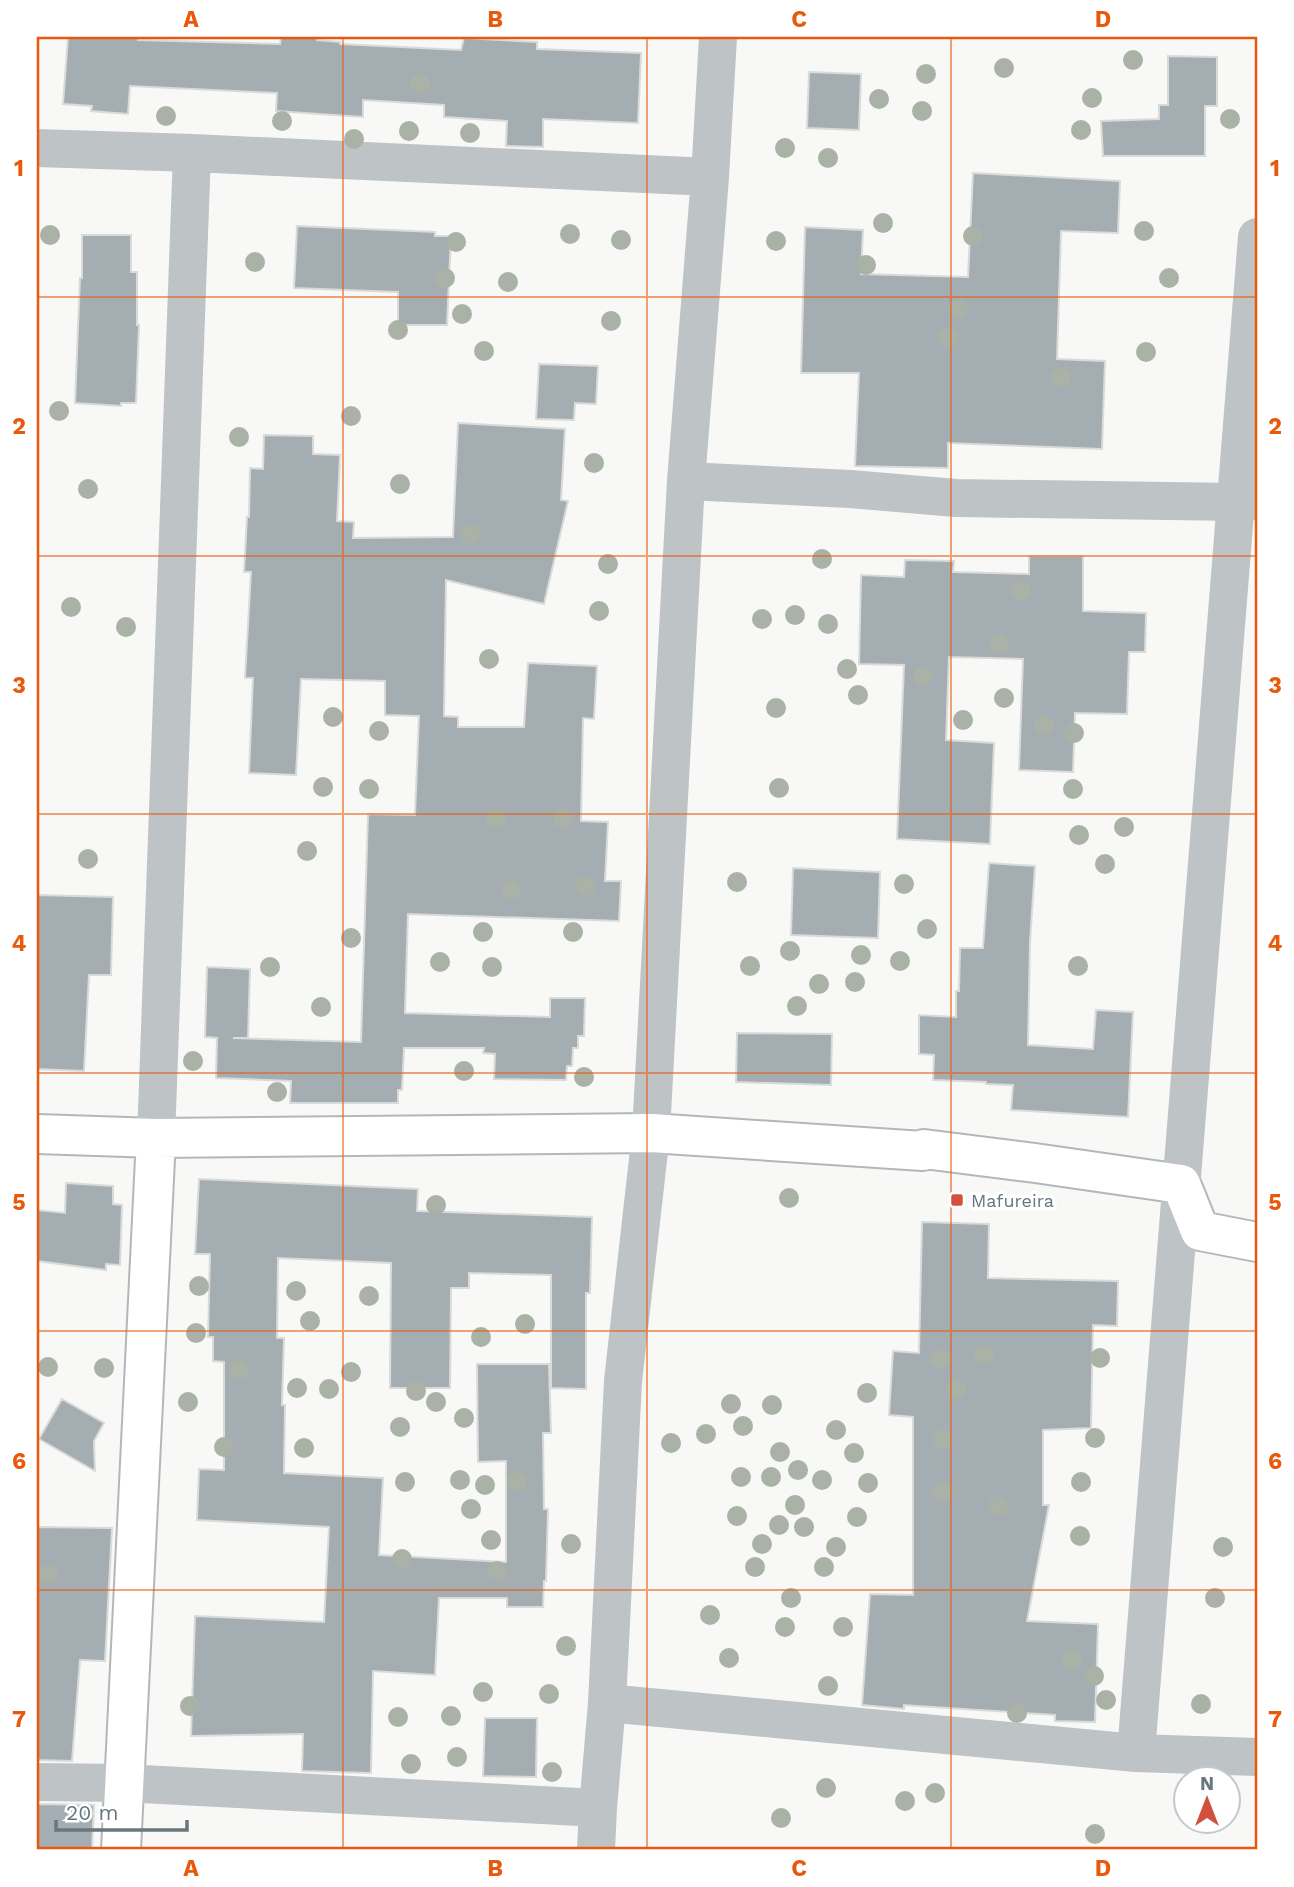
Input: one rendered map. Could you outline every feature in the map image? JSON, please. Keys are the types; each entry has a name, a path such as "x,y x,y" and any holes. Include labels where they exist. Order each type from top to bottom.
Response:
{"street":[{"path":"596,1850 597,1808 607,1703 623,1381 651,1133 686,481 718,37"},
{"path":"37,148 710,177"},
{"path":"121,1850 156,1138 192,153"},
{"path":"1136,1753 1181,1184 1246,502 1257,237"},
{"path":"686,481 850,489 956,498 1246,502"},
{"path":"37,1134 156,1138 651,1133 924,1149 1181,1184"},
{"path":"1181,1184 1200,1231 1257,1242"},
{"path":"607,1703 1136,1753 1257,1757"},
{"path":"37,1782 123,1783 597,1808"}],"building":[{"path":"68,37 139,37 138,40 280,44 281,37 317,37 317,40 340,44 461,50 464,38 537,42 537,49 641,53 638,123 543,119 543,147 506,146 507,121 444,117 444,105 363,100 363,117 276,111 277,93 130,86 128,114 91,111 92,106 63,104"},
{"path":"1168,56 1217,57 1217,106 1205,106 1205,156 1103,156 1101,121 1159,119 1159,105 1168,105"},
{"path":"809,72 861,74 859,130 807,128"},
{"path":"973,173 1120,181 1118,233 1061,231 1057,359 1105,361 1102,449 948,443 948,468 855,466 859,373 801,373 805,227 863,230 861,274 968,277"},
{"path":"297,226 435,232 435,236 451,236 447,325 398,325 398,292 294,288"},
{"path":"82,235 131,235 131,272 137,272 139,325 136,403 121,403 121,406 75,403"},
{"path":"539,364 598,366 596,404 575,403 574,420 536,419"},
{"path":"458,423 565,429 561,500 568,501 544,604 446,580 444,716 458,717 458,727 524,727 528,663 597,666 594,719 583,718 581,821 608,822 605,881 621,881 619,921 408,914 405,1013 550,1017 550,998 585,998 584,1036 578,1036 578,1048 573,1048 572,1066 567,1066 566,1080 494,1079 495,1054 483,1053 484,1048 404,1048 402,1090 398,1090 398,1103 290,1103 291,1081 216,1078 217,1038 205,1037 207,967 250,969 248,1038 233,1038 361,1042 368,814 415,815 419,716 385,715 385,681 301,679 296,775 249,773 253,678 245,678 251,572 244,572 250,468 263,469 264,435 313,436 313,454 340,455 337,521 354,522 353,538 453,537"},
{"path":"1029,556 1083,556 1083,611 1146,613 1145,652 1129,652 1127,714 1075,713 1073,772 1019,770 1023,659 949,657 946,740 994,743 990,844 897,839 904,665 859,664 861,575 904,577 905,560 954,561 953,572 1029,574"},
{"path":"989,863 1035,866 1028,1045 1093,1049 1096,1010 1133,1012 1128,1117 1011,1110 1013,1085 933,1080 934,1055 919,1054 919,1015 956,1017 960,948 983,948"},
{"path":"793,868 880,872 878,938 791,935"},
{"path":"37,895 113,897 111,975 89,975 84,1071 37,1069"},
{"path":"737,1033 832,1034 831,1085 736,1082"},
{"path":"199,1179 418,1189 417,1211 592,1217 590,1293 586,1293 586,1389 551,1388 551,1275 469,1273 469,1288 451,1288 450,1388 390,1388 391,1263 278,1258 277,1338 284,1338 284,1473 383,1478 379,1555 506,1562 506,1461 478,1462 477,1364 549,1364 551,1433 543,1433 544,1509 548,1509 543,1607 507,1607 507,1598 439,1598 435,1675 373,1671 371,1773 302,1771 303,1734 191,1736 195,1616 324,1622 329,1527 197,1520 199,1469 224,1470 224,1362 213,1361 213,1337 208,1337 210,1254 195,1254"},
{"path":"66,1183 113,1186 113,1204 122,1205 120,1265 106,1264 106,1270 37,1261 37,1210 65,1213"},
{"path":"922,1222 989,1224 988,1278 1118,1281 1117,1326 1093,1325 1091,1428 1043,1430 1043,1505 1049,1505 1027,1621 1098,1624 1095,1722 1055,1721 1055,1715 904,1705 904,1709 862,1705 870,1594 913,1595 913,1417 889,1415 893,1351 919,1353"},
{"path":"62,1399 104,1423 94,1441 95,1471 39,1439"},
{"path":"37,1527 112,1528 105,1661 80,1660 72,1761 37,1760"},
{"path":"485,1718 537,1718 536,1777 483,1776"},
{"path":"37,1804 94,1805 92,1850 37,1850"}],"place":[{"name":"Mafureira","path":"957,1200"}]}
